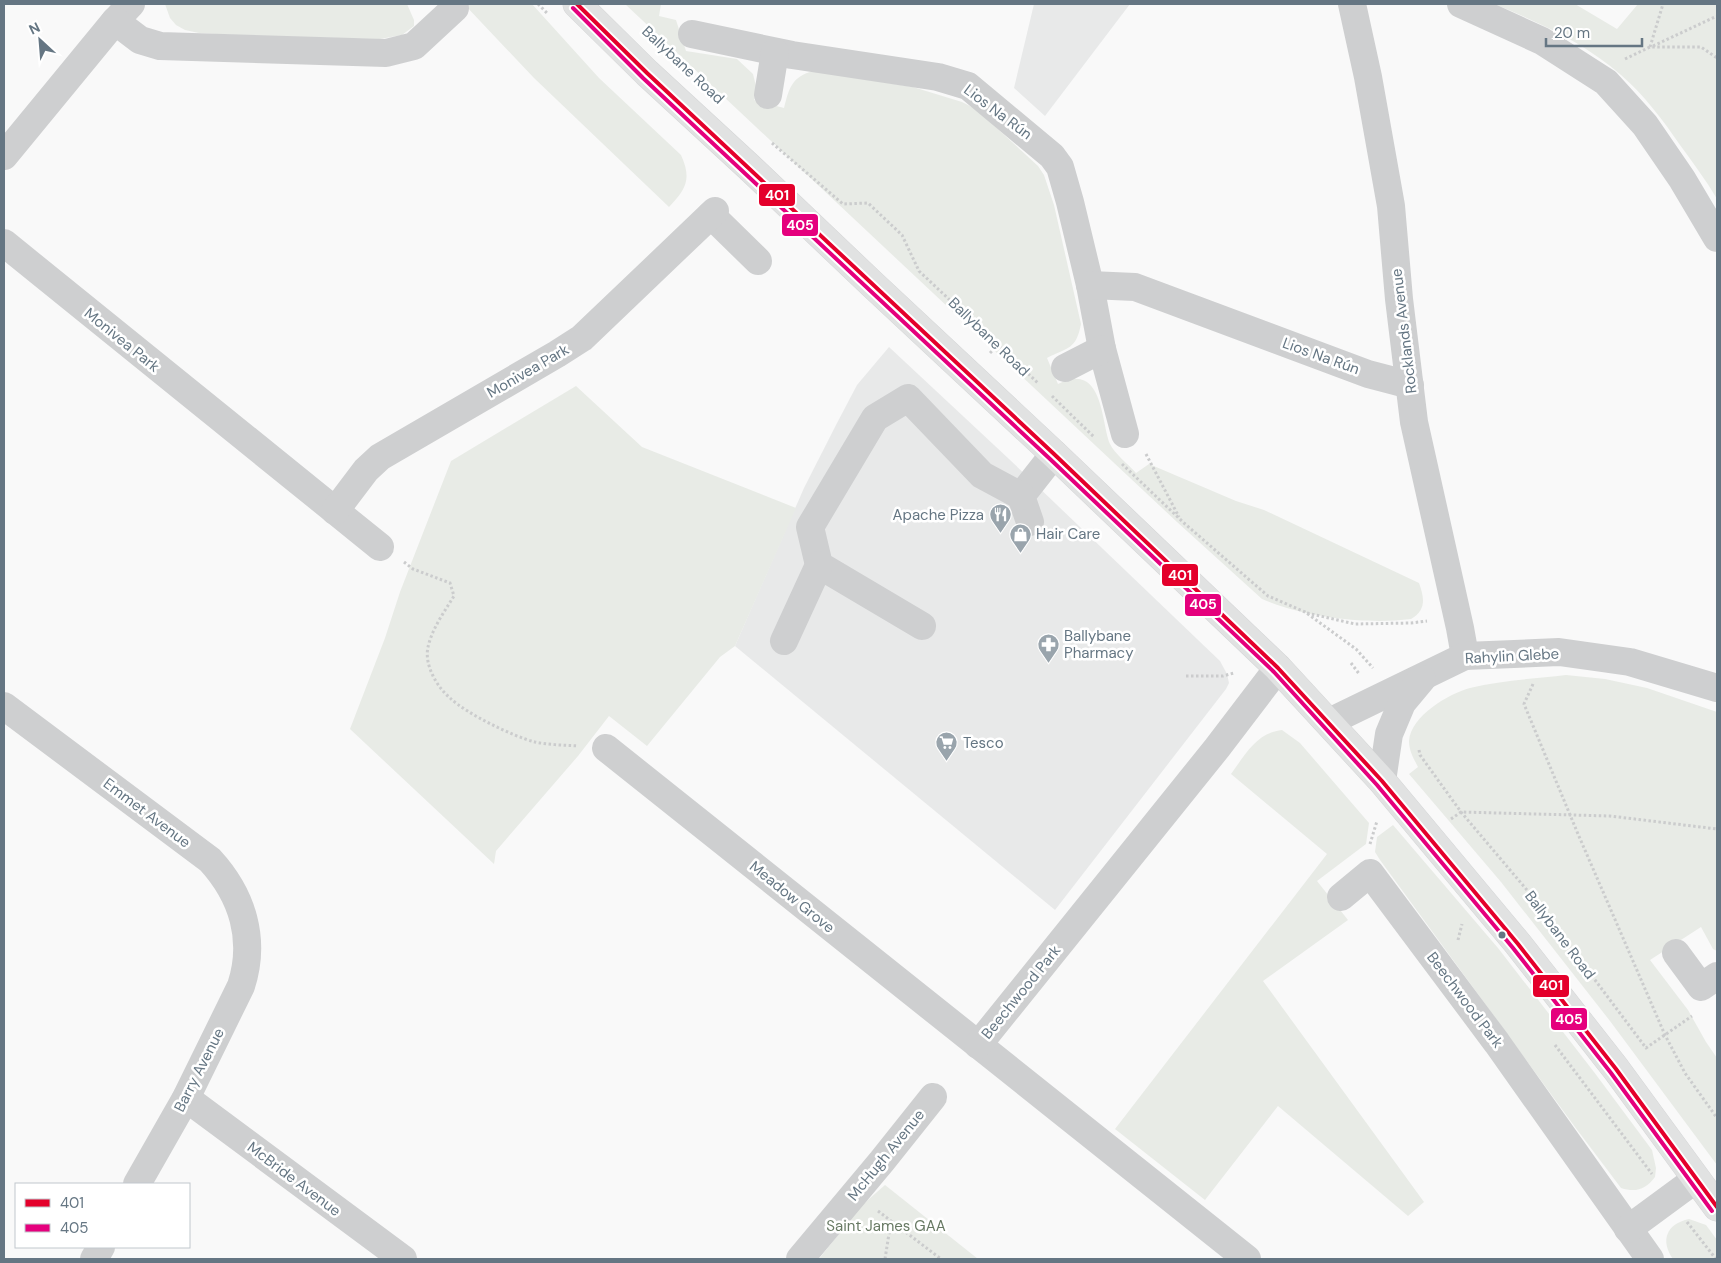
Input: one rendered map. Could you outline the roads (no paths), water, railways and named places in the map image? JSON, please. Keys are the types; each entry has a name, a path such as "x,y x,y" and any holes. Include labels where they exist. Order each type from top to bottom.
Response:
{"main road":[{"name":"Ballybane Road","path":"577,4 647,73 749,166 1278,668 1386,786 1530,960 1616,1069 1717,1207"}],"street":[{"name":"Rocklands Avenue","path":"1352,4 1367,68 1391,206 1399,299 1414,422 1465,656"},
{"path":"1460,4 1542,41 1606,82 1645,125 1682,179 1717,238"},
{"path":"4,156 123,13 140,40 160,46 386,53 414,46 442,10"},
{"name":"Lios Na Rún","path":"692,34 775,52 938,77 968,86 1039,144 1057,161 1070,202 1090,285 1102,349 1125,434"},
{"path":"768,95 775,52"},
{"name":"Monivea Park","path":"335,511 366,470 380,457 582,338 713,213 758,261"},
{"name":"Monivea Park","path":"4,243 380,547"},
{"name":"Lios Na Rún","path":"1090,285 1136,288 1368,374 1410,385"},
{"path":"1064,368 1102,349"},
{"path":"784,641 819,565 810,527 875,418 908,398 982,475 1021,496 1030,522"},
{"path":"1021,496 1054,454"},
{"path":"819,565 922,626"},
{"name":"Rahylin Glebe","path":"1329,722 1465,656 1559,652 1630,662 1717,688"},
{"name":"Beechwood Park","path":"1247,1259 978,1046 1218,748 1278,668"},
{"name":"Rahylin Glebe","path":"1386,786 1389,734 1402,703 1426,674"},
{"name":"Emmet Avenue","path":"4,706 210,860 224,875 242,914 245,922 248,951"},
{"name":"Meadow Grove","path":"606,748 978,1046"},
{"name":"Beechwood Park","path":"1341,897 1370,873 1497,1042 1650,1259"},
{"name":"Barry Avenue","path":"138,1183 186,1098 240,986 246,969 248,951"},
{"path":"1676,953 1701,988 1717,976"},
{"name":"McHugh Avenue","path":"800,1259 933,1097"},
{"name":"McBride Avenue","path":"186,1098 403,1259"},
{"path":"1628,1229 1696,1179"},
{"path":"94,1259 100,1248"}],"place":[{"name":"Apache Pizza","path":"1000,534"},
{"name":"Hair Care","path":"1020,553"},
{"name":"Ballybane Pharmacy","path":"1048,664"},
{"name":"Tesco","path":"947,762"}],"park label":[{"name":"Saint James GAA","path":"886,1226"}]}
